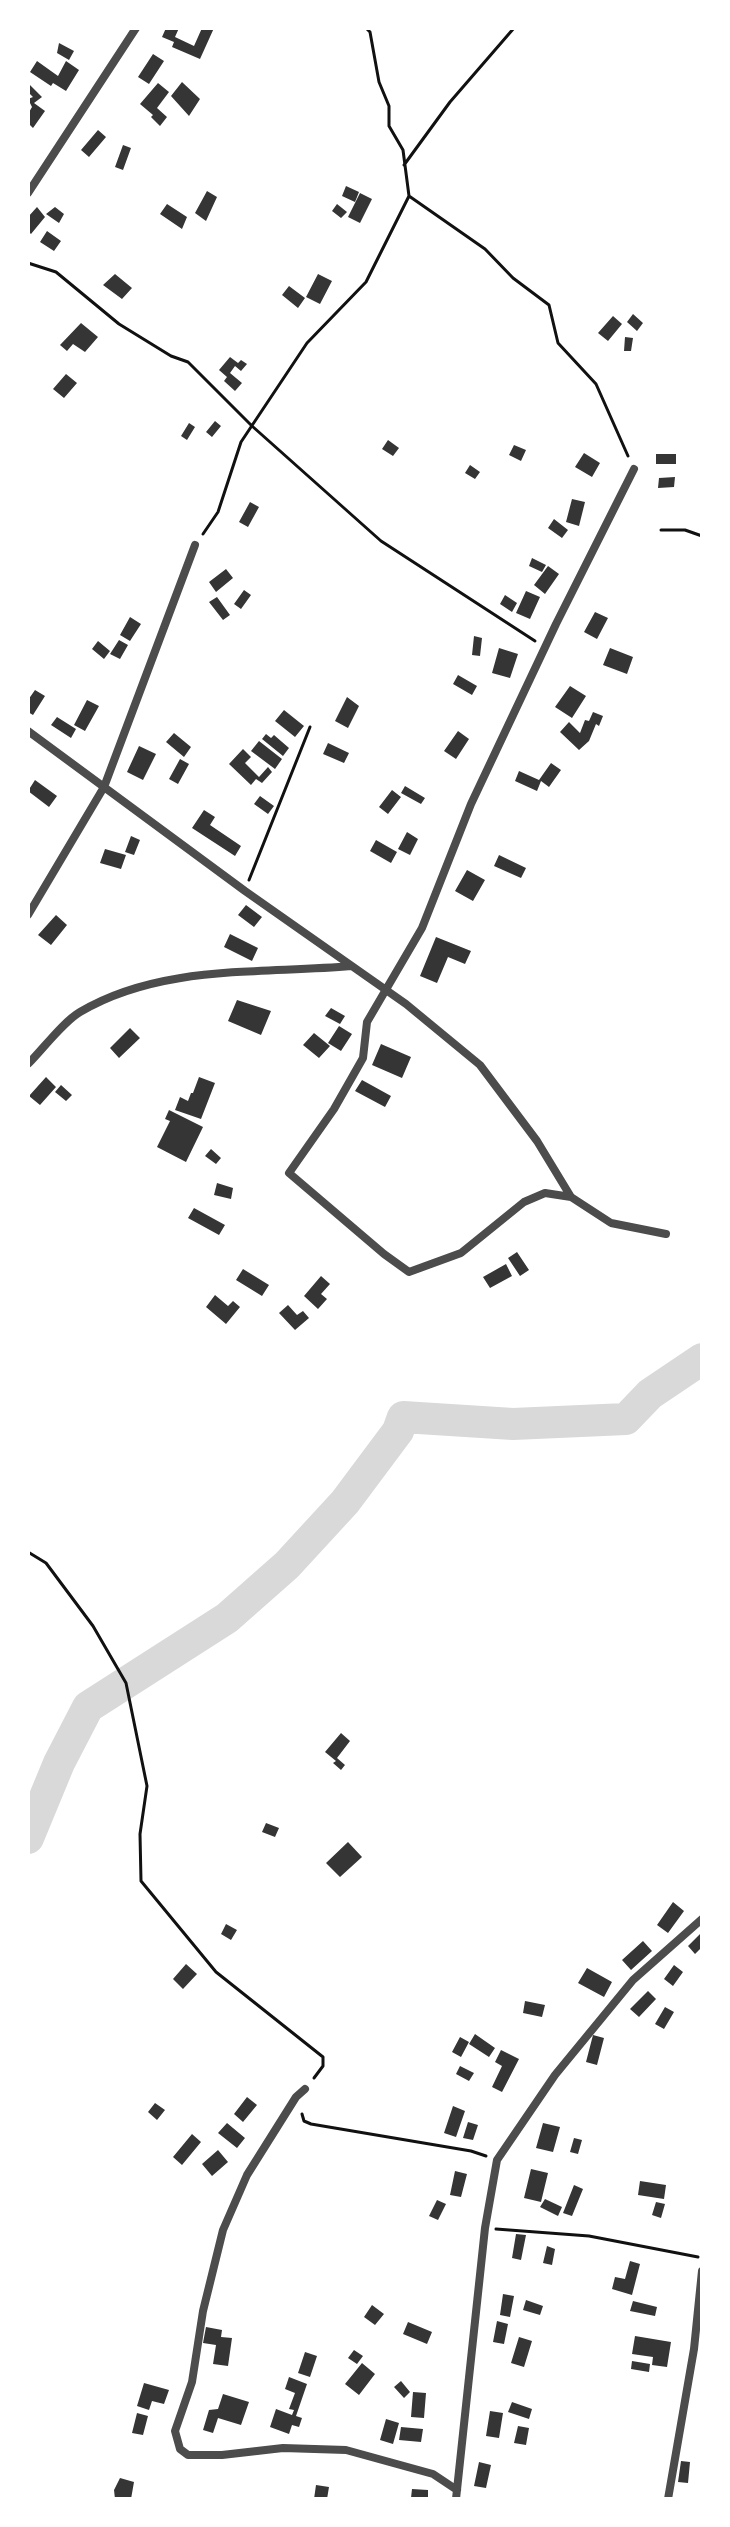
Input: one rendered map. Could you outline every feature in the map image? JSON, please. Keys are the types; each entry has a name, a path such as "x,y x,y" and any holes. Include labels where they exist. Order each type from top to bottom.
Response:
{"street":[{"path":"28,193 136,28"},
{"path":"634,469 471,804 422,928 367,1022 363,1058 334,1109 289,1173 409,1272 461,1253 524,1202 545,1193 571,1197 611,1223 666,1234"},
{"path":"28,915 104,787 195,545"},
{"path":"28,731 386,991 480,1065 537,1141 571,1197"},
{"path":"28,1064 78,1013 141,985 249,970 352,966"},
{"path":"457,2494 485,2228 497,2160 555,2075 633,1980 702,1919"},
{"path":"305,2089 296,2097 247,2175 223,2230 203,2311 192,2382 175,2431 180,2449 188,2455 222,2455 283,2448 346,2450 433,2474 457,2494"},
{"path":"668,2499 694,2349 702,2271"}],"path":[{"path":"195,545 218,512 241,442 307,343 366,282 409,196 403,150 389,126 389,106 379,82 370,32 366,28"},
{"path":"404,165 450,102 514,28"},
{"path":"409,196 485,249 513,278 549,305 558,343 596,384 634,469"},
{"path":"28,263 56,272 119,324 171,356 188,362 252,426 381,541 545,648"},
{"path":"661,530 685,530 702,536"},
{"path":"245,891 310,727"},
{"path":"28,1552 46,1563 93,1626 126,1683 147,1786 140,1834 141,1881 216,1972 323,2057 323,2066 305,2089 301,2111 304,2121 471,2151 497,2160"},
{"path":"485,2228 589,2236 702,2258"}],"building":[{"path":"166,28 179,28 175,37 194,46 202,28 214,28 200,59 172,47 174,42 162,37"},
{"path":"59,43 74,51 69,60 57,53"},
{"path":"153,54 164,61 149,84 138,77"},
{"path":"37,61 58,76 66,61 79,70 66,91 53,83 51,86 30,72"},
{"path":"182,82 200,99 189,116 171,96"},
{"path":"28,83 42,97 34,103 45,111 33,128 28,123 32,107 28,99 33,97 28,92"},
{"path":"158,83 169,92 157,108 167,117 160,126 140,104"},
{"path":"98,130 106,137 89,157 81,150"},
{"path":"123,145 131,148 123,170 115,167"},
{"path":"346,186 359,192 355,202 342,196"},
{"path":"207,191 217,197 206,221 195,213"},
{"path":"360,193 372,199 360,223 348,217"},
{"path":"167,204 187,217 182,229 160,214"},
{"path":"337,204 347,212 341,218 332,211"},
{"path":"37,207 45,217 31,234 28,231 28,217"},
{"path":"55,207 64,214 59,223 46,214"},
{"path":"47,231 61,241 54,251 40,242"},
{"path":"115,274 132,288 122,299 103,285"},
{"path":"318,274 332,281 320,304 306,297"},
{"path":"289,286 305,298 298,308 282,295"},
{"path":"633,314 643,323 637,331 627,322"},
{"path":"613,316 622,324 608,341 598,333"},
{"path":"81,323 98,337 85,352 73,344 67,351 60,345"},
{"path":"625,337 633,338 631,351 624,351"},
{"path":"230,357 238,363 241,360 247,364 241,371 235,366 230,373 242,383 235,391 224,381 227,377 219,370"},
{"path":"66,374 77,383 64,398 53,389"},
{"path":"215,421 221,426 212,437 206,432"},
{"path":"189,423 195,427 187,440 181,436"},
{"path":"388,440 399,448 393,456 382,449"},
{"path":"514,445 526,450 521,461 509,455"},
{"path":"584,453 600,463 592,477 575,467"},
{"path":"656,454 676,454 676,464 656,464"},
{"path":"470,465 480,472 475,479 465,473"},
{"path":"675,477 674,487 658,488 659,478"},
{"path":"572,499 585,502 579,526 566,522"},
{"path":"250,502 259,507 248,527 239,522"},
{"path":"554,519 568,530 562,538 548,528"},
{"path":"532,558 546,565 542,572 529,566"},
{"path":"548,566 559,574 545,594 534,585"},
{"path":"226,569 233,578 216,592 209,582"},
{"path":"244,590 251,595 241,609 234,604"},
{"path":"526,591 540,597 530,619 516,613"},
{"path":"505,595 517,603 512,612 500,604"},
{"path":"217,597 230,615 223,620 209,602"},
{"path":"595,612 608,618 597,639 584,632"},
{"path":"130,617 141,624 130,641 120,635"},
{"path":"474,636 482,638 480,656 472,655"},
{"path":"119,640 128,645 120,659 110,654"},
{"path":"98,641 110,651 104,659 92,649"},
{"path":"499,648 518,654 510,678 492,673"},
{"path":"610,648 633,657 627,674 603,665"},
{"path":"458,675 477,686 472,695 453,684"},
{"path":"570,686 586,696 572,718 555,707"},
{"path":"35,690 45,696 33,715 28,712 28,700"},
{"path":"347,697 359,706 348,728 335,721"},
{"path":"87,700 99,706 85,731 74,725"},
{"path":"284,710 304,726 295,737 275,721"},
{"path":"593,712 603,716 589,741 579,750 560,732 569,722 580,733 585,720 589,721"},
{"path":"57,717 76,729 71,738 51,725"},
{"path":"458,731 469,739 456,759 444,751"},
{"path":"174,733 191,747 184,757 166,742"},
{"path":"266,734 271,738 274,735 289,748 283,756 262,739"},
{"path":"259,741 282,759 275,769 251,751"},
{"path":"328,743 349,753 344,763 323,754"},
{"path":"139,746 156,754 143,780 127,772"},
{"path":"243,749 251,757 245,763 259,777 268,767 272,772 262,783 256,779 251,785 229,764"},
{"path":"180,759 189,764 178,784 169,779"},
{"path":"551,763 561,770 549,787 541,781 537,791 515,781 519,771 539,780"},
{"path":"35,780 57,796 49,807 28,791"},
{"path":"405,786 425,798 421,804 401,793"},
{"path":"392,790 401,797 388,814 379,807"},
{"path":"260,796 274,806 268,814 254,804"},
{"path":"204,810 215,817 210,825 241,846 235,856 192,828"},
{"path":"407,832 418,839 410,855 398,849"},
{"path":"131,836 140,840 134,855 125,852"},
{"path":"376,840 397,852 391,863 370,851"},
{"path":"105,849 126,855 121,869 100,863"},
{"path":"499,855 526,868 521,878 494,866"},
{"path":"467,870 485,880 473,901 455,891"},
{"path":"246,905 262,917 254,927 238,915"},
{"path":"56,915 67,925 51,945 38,935"},
{"path":"230,934 258,948 252,961 224,947"},
{"path":"436,937 471,951 465,964 448,957 437,983 420,976"},
{"path":"237,1000 271,1011 261,1035 228,1021"},
{"path":"331,1008 345,1016 340,1024 325,1016"},
{"path":"339,1026 352,1034 341,1051 328,1043"},
{"path":"130,1028 140,1038 119,1058 110,1048"},
{"path":"314,1033 330,1046 319,1058 303,1045"},
{"path":"381,1044 411,1057 402,1078 372,1065"},
{"path":"46,1077 56,1087 40,1105 29,1096"},
{"path":"199,1077 215,1083 201,1119 175,1110 180,1097 188,1101"},
{"path":"362,1080 391,1096 385,1107 355,1091"},
{"path":"61,1085 72,1095 66,1101 55,1092"},
{"path":"169,1110 203,1127 186,1162 157,1147 170,1121 165,1119"},
{"path":"211,1149 221,1158 216,1164 205,1156"},
{"path":"217,1183 233,1188 231,1199 214,1195"},
{"path":"194,1208 225,1225 219,1235 188,1218"},
{"path":"517,1252 529,1270 520,1276 508,1258"},
{"path":"506,1264 512,1276 490,1288 483,1277"},
{"path":"243,1269 269,1285 262,1296 236,1280"},
{"path":"321,1276 330,1284 321,1294 327,1299 318,1309 304,1296"},
{"path":"215,1295 228,1306 233,1301 240,1307 226,1324 206,1307"},
{"path":"288,1305 297,1315 303,1311 309,1318 295,1330 279,1313"},
{"path":"341,1733 350,1741 337,1758 345,1765 341,1770 325,1752"},
{"path":"266,1823 279,1828 275,1837 262,1832"},
{"path":"348,1842 362,1857 340,1877 326,1863"},
{"path":"673,1902 684,1911 668,1933 657,1925"},
{"path":"226,1924 237,1930 231,1940 221,1934"},
{"path":"702,1932 702,1947 695,1954 688,1946"},
{"path":"643,1941 652,1951 631,1970 622,1960"},
{"path":"186,1964 197,1974 183,1989 173,1979"},
{"path":"674,1965 683,1972 673,1986 664,1979"},
{"path":"587,1968 612,1982 604,1997 578,1983"},
{"path":"648,1991 656,1999 639,2017 630,2009"},
{"path":"525,2001 545,2005 542,2017 523,2013"},
{"path":"665,2007 674,2012 664,2029 655,2024"},
{"path":"475,2034 495,2048 489,2057 469,2044"},
{"path":"593,2035 604,2038 597,2065 586,2062"},
{"path":"460,2037 469,2042 461,2057 452,2052"},
{"path":"501,2050 519,2059 502,2092 492,2087 502,2066 495,2062"},
{"path":"460,2066 474,2073 469,2081 456,2074"},
{"path":"247,2097 257,2105 243,2122 234,2114"},
{"path":"155,2103 165,2110 157,2120 148,2112"},
{"path":"453,2106 465,2111 456,2137 444,2133"},
{"path":"468,2122 478,2125 473,2140 463,2138"},
{"path":"227,2123 245,2138 237,2148 218,2133"},
{"path":"543,2123 560,2127 553,2152 536,2148"},
{"path":"192,2134 201,2142 182,2165 173,2157"},
{"path":"574,2138 582,2140 578,2154 570,2152"},
{"path":"218,2150 228,2162 212,2176 202,2164"},
{"path":"531,2169 548,2173 541,2202 524,2198"},
{"path":"455,2171 467,2174 461,2197 450,2195"},
{"path":"640,2181 666,2185 664,2199 638,2195"},
{"path":"574,2185 583,2189 572,2216 563,2213"},
{"path":"545,2199 562,2207 558,2216 540,2207"},
{"path":"437,2200 446,2204 438,2220 429,2216"},
{"path":"656,2202 665,2204 661,2218 652,2215"},
{"path":"516,2234 526,2235 521,2260 512,2258"},
{"path":"547,2246 555,2249 552,2265 543,2263"},
{"path":"630,2261 640,2264 632,2295 612,2289 615,2277 625,2279"},
{"path":"503,2294 514,2296 510,2317 500,2315"},
{"path":"526,2300 543,2306 540,2315 523,2310"},
{"path":"633,2301 657,2307 655,2316 630,2311"},
{"path":"372,2305 384,2314 375,2325 364,2317"},
{"path":"497,2321 508,2324 504,2344 493,2342"},
{"path":"408,2322 432,2332 427,2344 403,2334"},
{"path":"206,2327 222,2330 221,2337 232,2338 228,2366 213,2364 216,2345 203,2343"},
{"path":"635,2336 671,2342 667,2367 652,2365 653,2357 632,2354"},
{"path":"519,2337 532,2341 524,2367 511,2363"},
{"path":"354,2350 363,2356 357,2364 348,2358"},
{"path":"305,2352 317,2356 310,2377 298,2373"},
{"path":"632,2361 650,2364 649,2372 631,2369"},
{"path":"362,2363 375,2374 359,2395 345,2384"},
{"path":"289,2377 307,2384 296,2416 302,2418 299,2427 292,2425 289,2434 270,2427 276,2409 292,2415 294,2410 289,2409 295,2393 285,2389"},
{"path":"401,2381 410,2392 404,2398 394,2387"},
{"path":"144,2383 169,2390 164,2404 152,2401 149,2410 137,2406"},
{"path":"413,2392 426,2393 424,2418 411,2417"},
{"path":"223,2394 249,2402 241,2425 218,2418 213,2433 203,2430 209,2410 218,2409"},
{"path":"512,2402 532,2409 529,2419 508,2412"},
{"path":"490,2411 503,2413 499,2438 486,2436"},
{"path":"137,2413 148,2416 143,2435 132,2433"},
{"path":"386,2419 399,2423 393,2444 380,2440"},
{"path":"518,2426 529,2428 526,2445 514,2443"},
{"path":"401,2427 423,2429 421,2442 399,2440"},
{"path":"681,2461 690,2462 688,2483 678,2482"},
{"path":"479,2462 491,2465 486,2488 474,2486"},
{"path":"120,2478 134,2482 131,2499 115,2499 114,2490"},
{"path":"316,2485 329,2487 327,2499 314,2499"},
{"path":"412,2489 428,2490 428,2498 411,2498"}],"waterway":[{"path":"28,1838 59,1763 88,1707 227,1618 287,1565 345,1502 398,1431 403,1417 513,1424 626,1419 650,1394 702,1359"}]}
